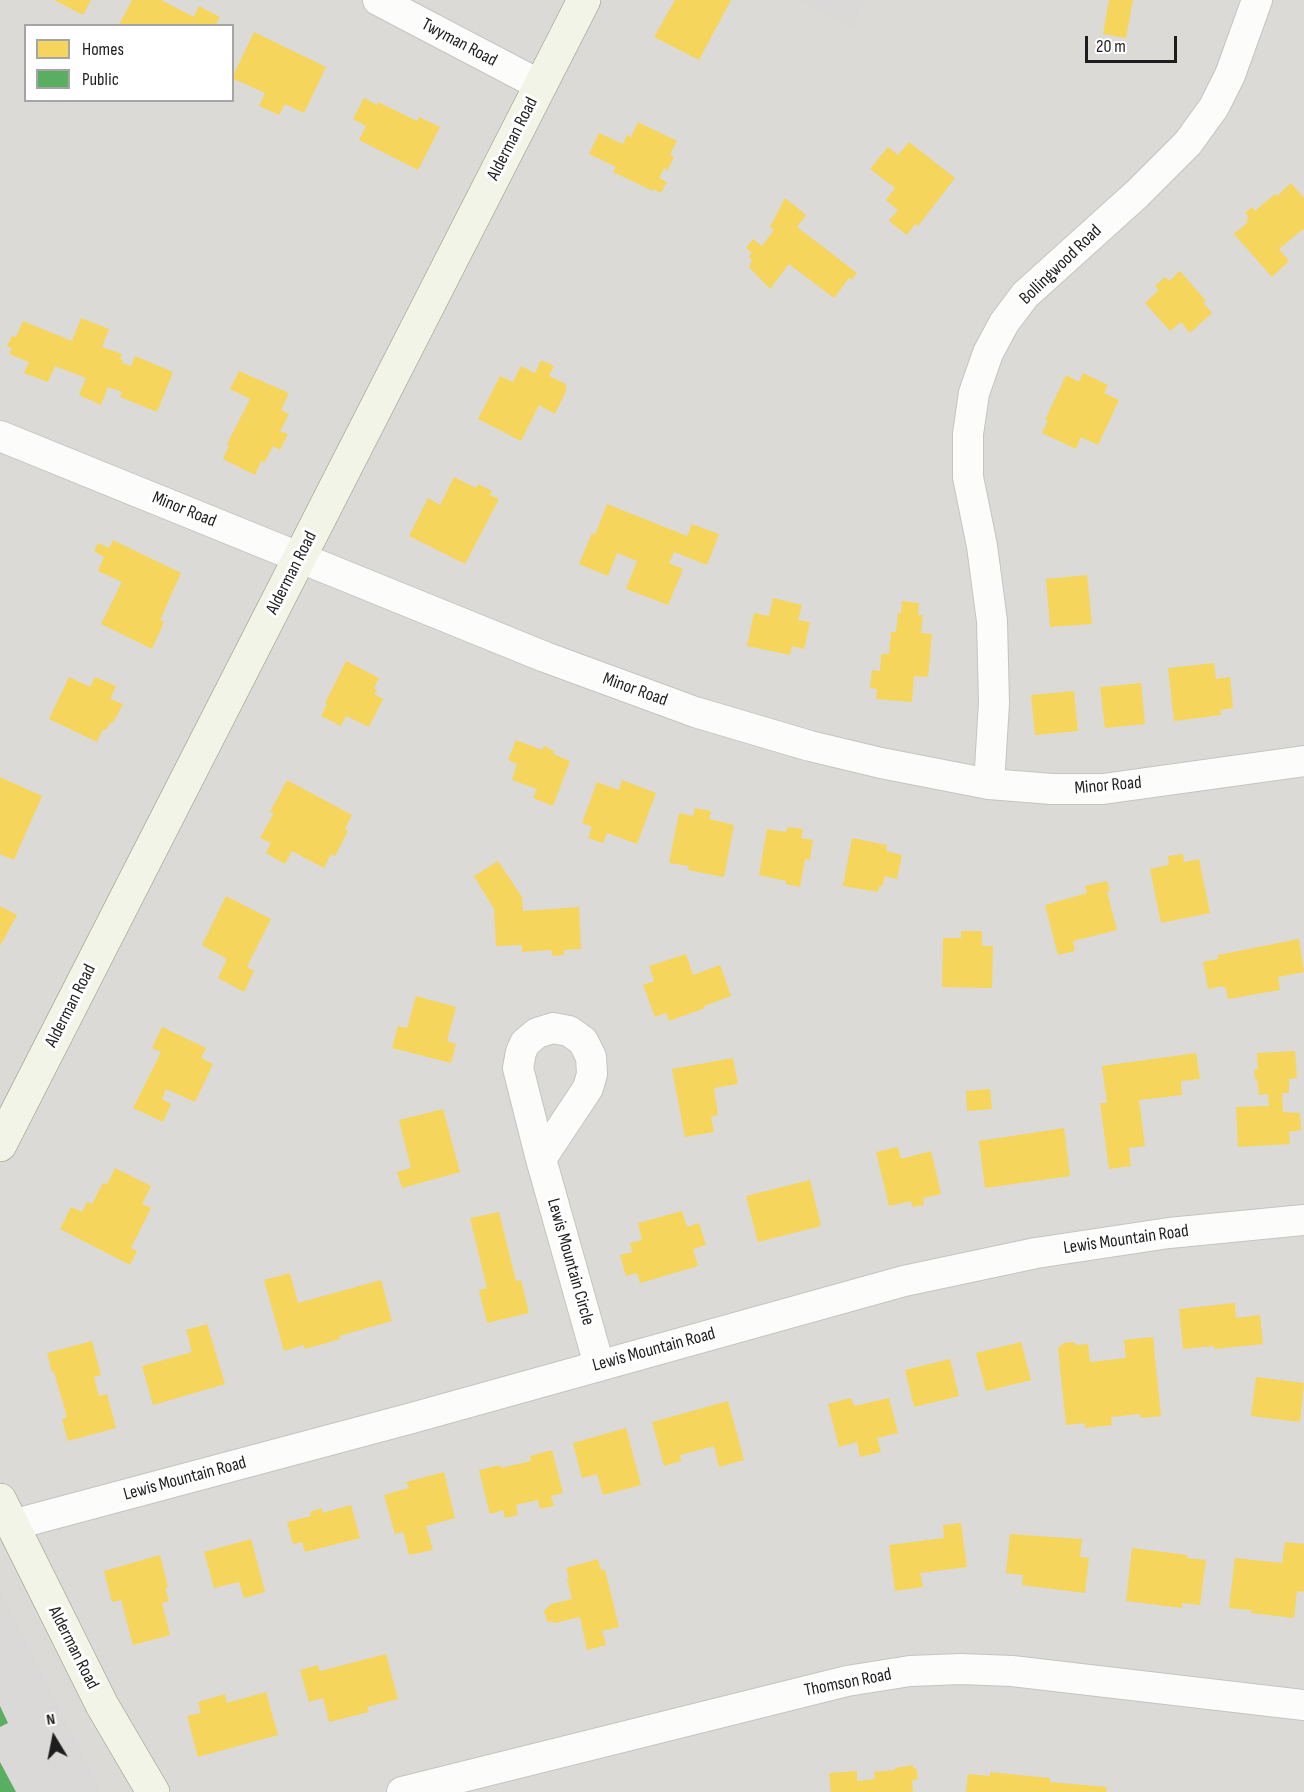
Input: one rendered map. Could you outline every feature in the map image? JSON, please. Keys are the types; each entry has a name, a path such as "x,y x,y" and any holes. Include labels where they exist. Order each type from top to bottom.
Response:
{"main road":[{"name":"Alderman Road","path":"0,1145 584,0"},
{"name":"Alderman Road","path":"6,1513 102,1705 153,1792"}],"street":[{"name":"Twyman Road","path":"378,0 540,85"},
{"name":"Bollingwood Road","path":"989,784 994,703 992,621 982,546 968,477 968,434 974,393 988,353 1004,323 1025,295 1137,194 1188,143 1202,125 1230,75 1257,0"},
{"name":"Minor Road","path":"0,436 301,556 545,657 695,712 810,746 881,763 989,784 1052,789 1102,789 1304,761"},
{"name":"Lewis Mountain Circle","path":"541,1159 599,1365"},
{"name":"Lewis Mountain Road","path":"6,1513 412,1418 904,1281 1014,1258 1169,1233 1304,1220"},
{"name":"Thomson Road","path":"402,1792 847,1681 910,1671 961,1669 1012,1671 1304,1705"}],"shaded area":[{"path":"0,0 1304,0 1304,1792 0,1792"},
{"path":"800,0 867,0 853,28"},
{"path":"0,1591 102,1792 0,1792"}],"building: Homes":[{"path":"54,0 91,0 83,15"},
{"path":"132,0 161,0 194,17 199,6 220,17 216,24 120,24"},
{"path":"675,0 731,0 699,60 654,37"},
{"path":"1109,0 1133,0 1126,38 1103,34"},
{"path":"254,32 326,67 304,113 285,104 279,115 259,106 265,93 234,79 234,74"},
{"path":"364,98 377,105 378,102 417,121 419,117 440,127 418,170 359,140 366,126 353,119"},
{"path":"638,122 677,141 670,155 674,157 667,171 664,168 659,178 667,182 661,193 613,172 616,167 589,154 599,133 623,144 627,135 631,137"},
{"path":"909,142 955,178 918,226 915,224 907,235 889,221 898,210 886,200 895,188 870,169 888,147 898,155"},
{"path":"1291,183 1304,198 1304,231 1303,229 1279,249 1289,261 1272,277 1234,234 1248,222 1246,220 1249,217 1245,213 1252,207 1255,211"},
{"path":"785,198 806,215 797,227 857,273 851,280 849,278 834,298 789,264 770,289 749,267 752,260 749,257 752,253 746,248 753,239 762,246 774,230 770,227"},
{"path":"1180,271 1206,301 1203,303 1212,313 1190,333 1181,322 1170,331 1145,303 1159,290 1155,286 1165,277 1169,281"},
{"path":"81,318 109,329 102,347 122,354 120,359 123,360 122,363 131,366 135,356 173,372 157,412 120,397 122,392 108,387 101,405 79,395 86,378 55,366 48,382 24,373 29,362 9,354 12,349 7,346 12,336 16,337 23,321 72,341"},
{"path":"541,360 554,366 549,376 566,384 566,391 555,414 539,405 521,441 478,419 500,376 513,382 521,366 535,373"},
{"path":"239,371 289,393 281,410 289,414 280,431 288,434 280,450 273,446 264,463 261,461 255,475 223,459 229,446 227,444 250,399 230,389"},
{"path":"1083,373 1108,385 1104,393 1119,400 1098,445 1081,437 1076,449 1042,433 1048,421 1045,420 1066,375 1079,382"},
{"path":"454,477 476,488 478,484 492,491 490,495 499,499 465,564 409,536 428,498 440,505"},
{"path":"607,504 687,536 692,524 719,534 707,565 674,552 669,563 683,569 668,605 626,589 637,561 617,553 608,576 579,564 592,533 595,535"},
{"path":"113,540 181,573 160,620 164,622 152,649 101,624 122,582 98,571 104,557 94,551 98,543 109,548"},
{"path":"1087,575 1092,624 1050,627 1046,579"},
{"path":"773,598 802,605 798,620 810,622 804,649 792,646 790,655 747,646 754,613 769,616"},
{"path":"902,601 919,603 918,615 923,615 921,633 932,634 928,677 914,676 912,702 876,699 877,689 870,688 872,670 880,671 881,654 889,654 891,632 896,632"},
{"path":"346,661 379,678 374,694 383,699 369,727 346,716 341,726 321,716"},
{"path":"1214,663 1216,679 1230,677 1233,708 1220,710 1221,715 1174,721 1168,668"},
{"path":"69,677 90,687 95,677 116,686 110,699 123,704 113,723 111,722 106,730 103,729 97,742 49,719"},
{"path":"1141,683 1145,724 1105,728 1100,687"},
{"path":"1074,691 1078,731 1035,735 1031,695"},
{"path":"516,740 542,750 544,746 554,751 553,754 570,761 553,806 533,798 537,789 512,780 517,764 508,760"},
{"path":"0,777 42,796 14,860 0,854"},
{"path":"287,780 352,815 345,829 348,831 335,856 331,854 324,868 292,851 285,864 266,853 271,843 260,838 274,813 270,812"},
{"path":"622,780 656,793 637,844 607,833 603,843 588,838 592,827 582,823 597,782 619,790"},
{"path":"695,808 711,811 709,819 734,825 724,877 688,870 689,866 669,863 679,813 693,816"},
{"path":"788,827 803,829 801,838 813,840 810,860 805,859 800,887 786,884 786,881 759,875 767,829 786,832"},
{"path":"852,838 887,845 886,851 902,855 897,879 885,876 878,892 843,886"},
{"path":"1183,854 1184,862 1199,859 1210,913 1161,923 1150,869 1169,865 1168,856"},
{"path":"498,861 522,897 523,911 579,907 581,949 564,950 564,955 552,956 552,950 522,952 522,945 496,946 494,909 474,876"},
{"path":"1107,881 1110,891 1107,892 1117,930 1073,941 1075,951 1058,955 1045,905 1087,893 1085,886"},
{"path":"226,896 271,919 247,967 254,971 244,992 218,978 227,959 202,945"},
{"path":"0,906 17,915 0,946"},
{"path":"961,931 982,931 982,946 993,946 992,988 942,987 943,938 961,938"},
{"path":"1299,939 1304,972 1278,977 1280,990 1228,999 1226,988 1223,986 1208,989 1203,962 1218,959 1218,955"},
{"path":"686,954 693,975 720,965 731,996 669,1021 666,1013 655,1017 643,985 654,981 649,966"},
{"path":"416,996 456,1007 447,1041 456,1044 451,1063 392,1048 398,1026 407,1028"},
{"path":"162,1027 206,1048 201,1058 213,1064 195,1102 166,1089 162,1099 171,1104 163,1122 133,1108 161,1052 152,1048"},
{"path":"1295,1051 1297,1078 1289,1079 1289,1093 1282,1093 1283,1112 1300,1113 1301,1130 1289,1132 1290,1144 1238,1147 1236,1107 1269,1106 1268,1094 1259,1095 1257,1079 1255,1079 1254,1070 1258,1069 1257,1053"},
{"path":"1196,1053 1200,1079 1181,1081 1182,1095 1139,1100 1145,1146 1129,1148 1131,1166 1109,1169 1100,1103 1107,1103 1102,1066"},
{"path":"733,1058 738,1084 714,1088 718,1115 711,1117 714,1132 685,1137 672,1069"},
{"path":"990,1089 992,1109 967,1111 966,1091"},
{"path":"443,1109 460,1172 402,1188 397,1172 411,1168 399,1120"},
{"path":"1064,1128 1070,1176 985,1188 979,1141"},
{"path":"898,1147 901,1159 931,1151 941,1194 923,1198 924,1205 912,1207 911,1201 889,1206 876,1152"},
{"path":"115,1168 151,1186 142,1204 151,1208 131,1248 137,1251 130,1265 60,1229 71,1207 82,1212 87,1202 92,1204 103,1183 107,1184"},
{"path":"810,1180 821,1226 758,1242 746,1196"},
{"path":"682,1211 687,1227 699,1223 706,1245 693,1249 698,1266 640,1283 637,1273 626,1276 620,1255 632,1252 630,1243 642,1240 638,1223"},
{"path":"499,1212 516,1281 521,1280 529,1313 487,1323 479,1290 487,1288 470,1218"},
{"path":"290,1273 298,1303 381,1280 392,1321 339,1336 340,1339 305,1349 304,1345 284,1351 264,1280"},
{"path":"1235,1303 1236,1318 1260,1315 1263,1344 1214,1349 1214,1346 1183,1349 1179,1309"},
{"path":"207,1324 225,1384 153,1405 142,1366 192,1352 186,1330"},
{"path":"1153,1337 1161,1416 1141,1418 1140,1414 1111,1417 1112,1425 1085,1428 1085,1423 1066,1425 1058,1348 1064,1343 1088,1344 1090,1362 1126,1358 1124,1340"},
{"path":"92,1341 101,1375 94,1377 99,1396 107,1394 116,1428 68,1441 62,1419 67,1417 47,1353"},
{"path":"1021,1342 1031,1380 986,1391 976,1353"},
{"path":"950,1359 959,1396 914,1407 905,1370"},
{"path":"1256,1377 1304,1383 1300,1422 1251,1416"},
{"path":"851,1398 854,1406 889,1398 898,1433 877,1438 881,1452 860,1457 857,1442 839,1447 828,1404"},
{"path":"728,1401 744,1460 719,1467 714,1446 680,1455 681,1461 664,1466 652,1422"},
{"path":"626,1428 641,1485 603,1495 597,1474 582,1478 573,1443"},
{"path":"552,1450 563,1493 551,1496 554,1506 540,1509 538,1500 516,1505 518,1515 505,1518 503,1510 490,1514 479,1470 531,1461 530,1456"},
{"path":"444,1472 455,1518 426,1526 433,1550 409,1555 403,1532 395,1534 384,1495 409,1488 406,1482"},
{"path":"351,1505 360,1538 305,1552 302,1542 293,1544 287,1522 311,1516 310,1512 322,1508 322,1513"},
{"path":"961,1523 967,1567 920,1573 923,1587 895,1591 889,1545 944,1538 943,1525"},
{"path":"1010,1534 1082,1539 1080,1557 1089,1558 1085,1593 1022,1585 1023,1575 1006,1573"},
{"path":"251,1539 265,1592 244,1598 239,1582 214,1588 204,1552"},
{"path":"1285,1542 1304,1544 1304,1592 1297,1591 1294,1618 1229,1608 1235,1558 1282,1563"},
{"path":"1132,1548 1187,1555 1187,1558 1206,1560 1200,1605 1182,1603 1182,1608 1126,1601"},
{"path":"160,1555 169,1601 162,1603 170,1635 133,1645 121,1600 112,1602 104,1571"},
{"path":"598,1559 601,1570 605,1570 619,1627 602,1631 606,1645 587,1650 580,1617 555,1623 547,1621 544,1611 551,1604 572,1599 566,1568"},
{"path":"386,1654 398,1699 367,1707 369,1712 329,1722 323,1698 309,1702 300,1670 318,1665 320,1671"},
{"path":"266,1692 278,1735 198,1757 187,1716 201,1713 198,1702 225,1694 227,1703"},
{"path":"913,1765 913,1768 916,1768 918,1779 912,1781 913,1792 831,1792 829,1773 857,1771 857,1781 875,1779 874,1772"},
{"path":"990,1772 1050,1778 1050,1782 1107,1787 1106,1792 966,1792 968,1774 990,1776"}],"building: Public":[{"path":"0,1706 8,1723 0,1727"},
{"path":"0,1762 16,1792 0,1792"}]}
